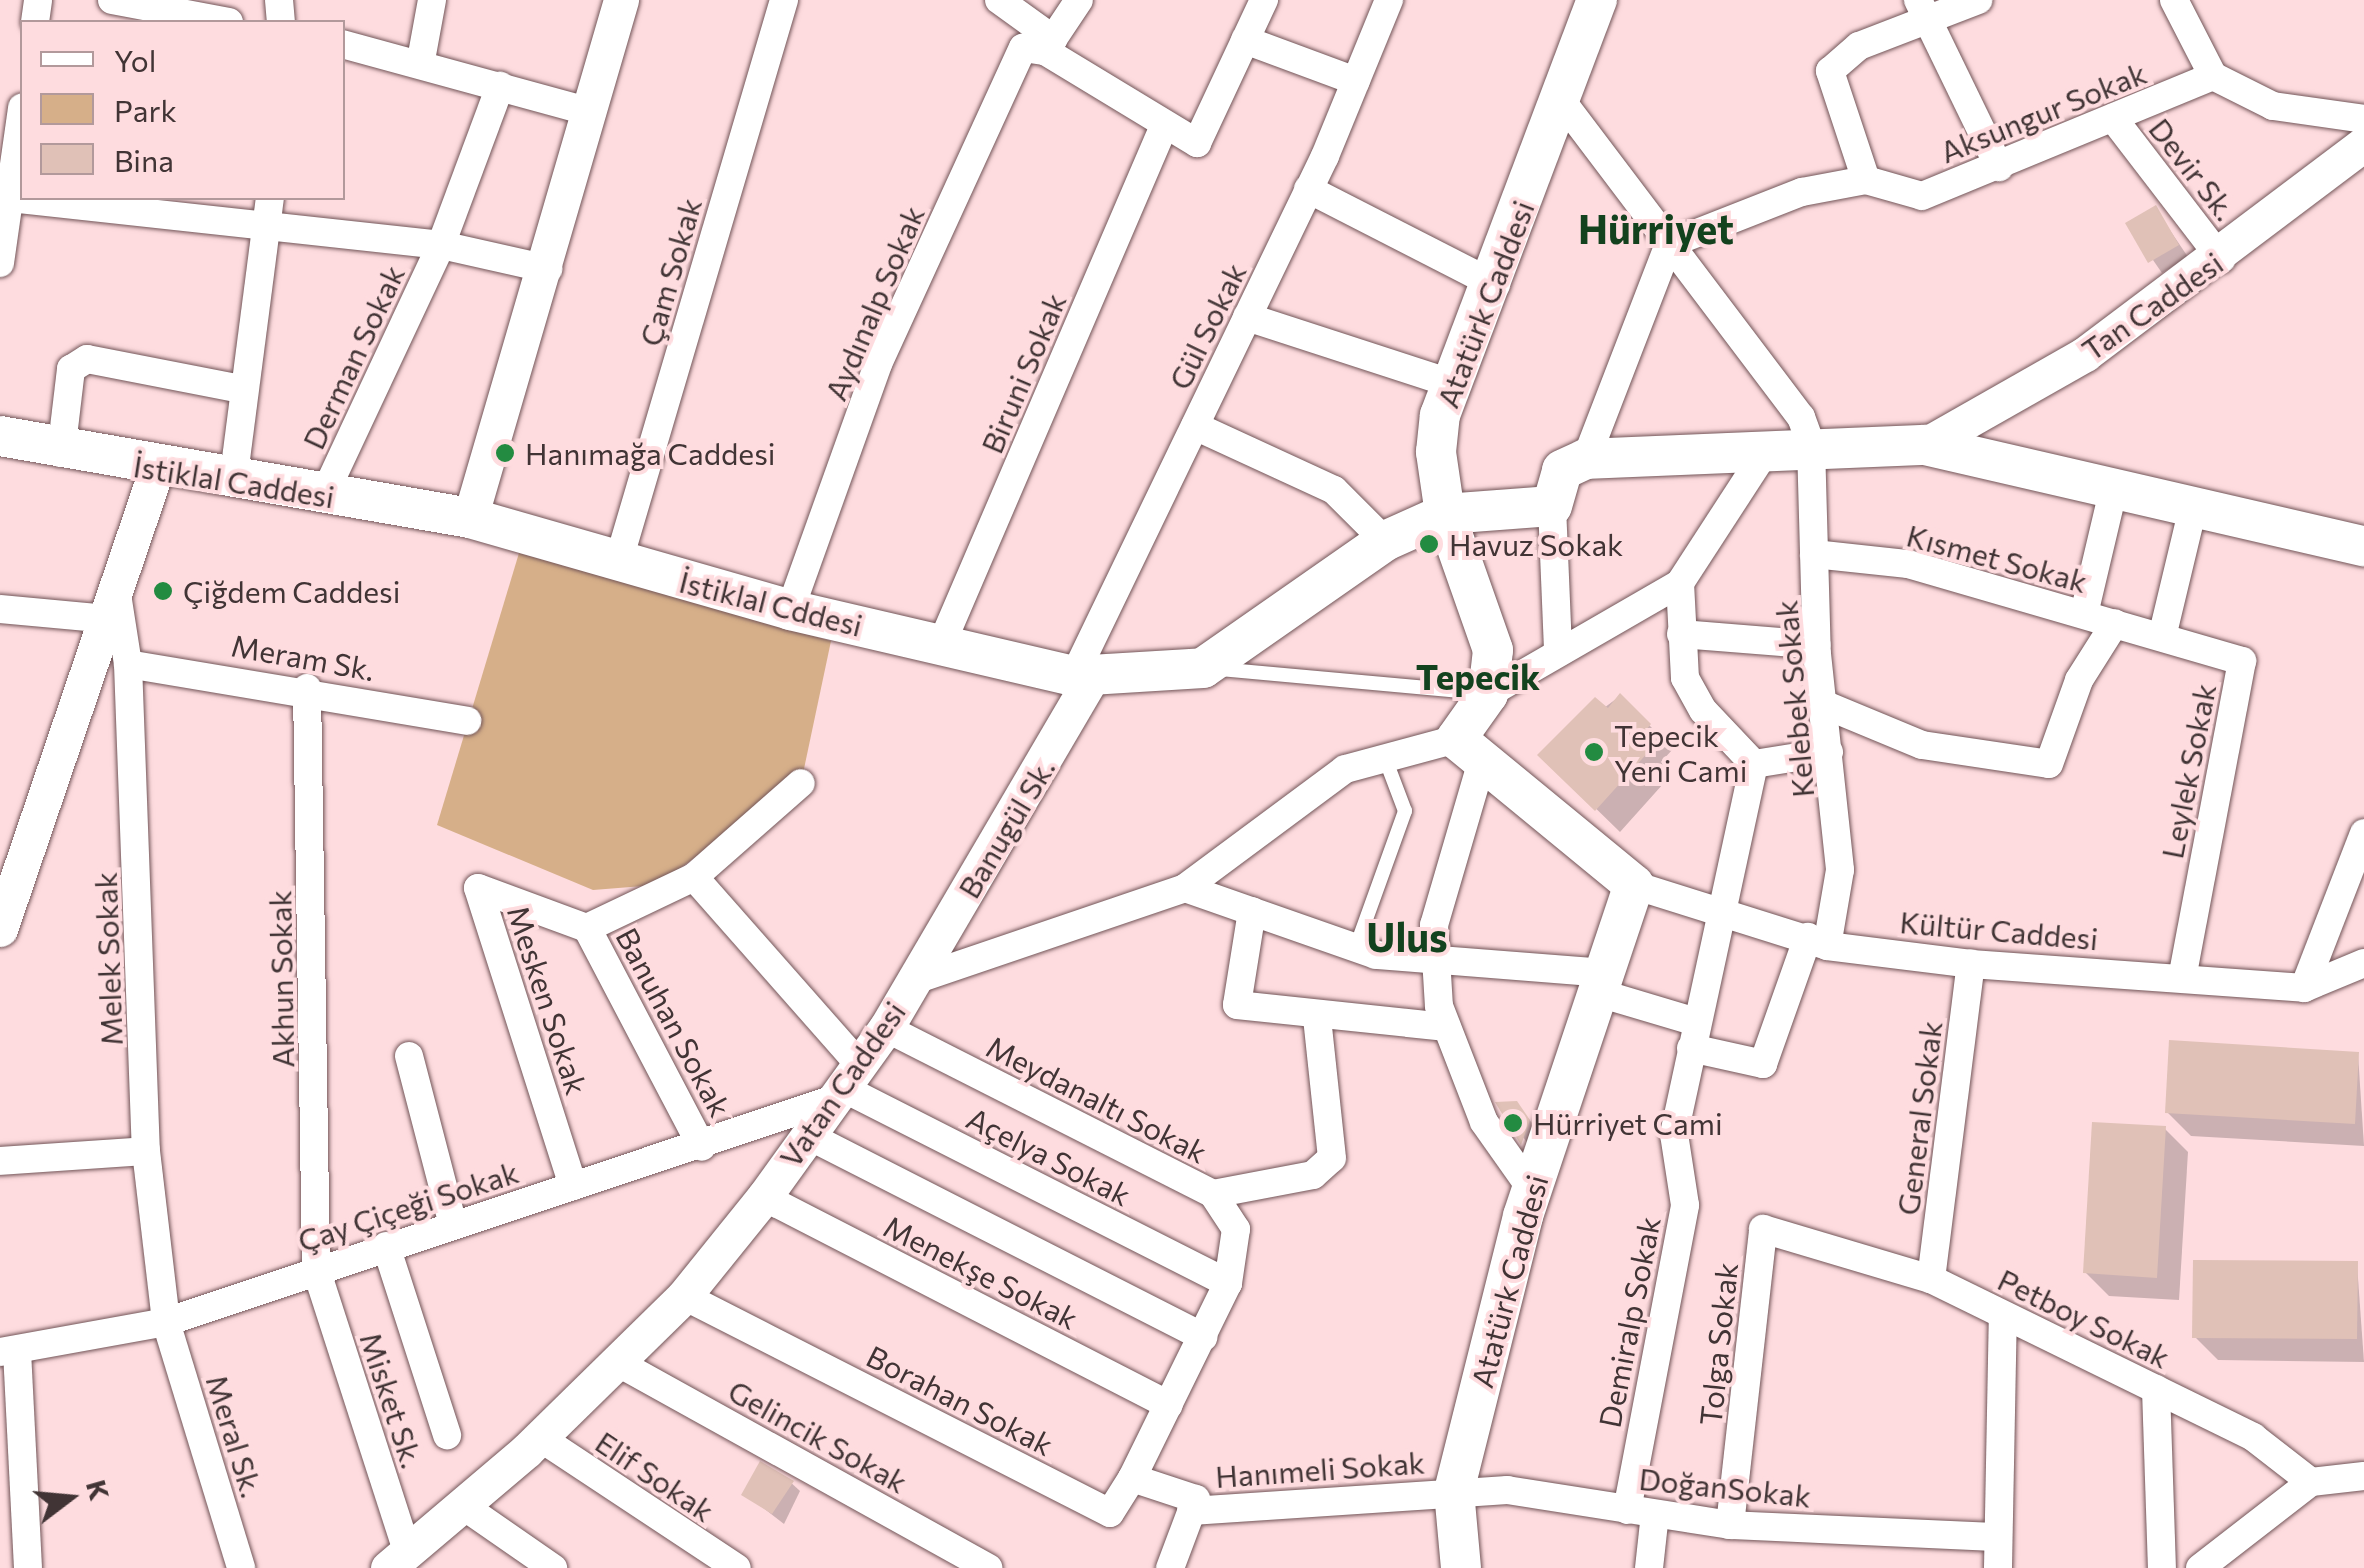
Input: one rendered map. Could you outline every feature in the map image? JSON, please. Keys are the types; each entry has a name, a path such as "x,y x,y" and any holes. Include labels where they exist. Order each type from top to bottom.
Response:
{"main road":[{"name":"Atatürk Caddesi","path":"1488,694 1493,650 1444,514 1436,452 1453,384 1496,285 1596,0"},
{"name":"İstiklal Caddesi","path":"0,436 61,453 470,518"},
{"path":"1203,668 1385,541 1444,514 1552,506 1562,470 1586,459 1765,452 1811,444 1925,445 2364,546"},
{"path":"2198,505 2364,522"},
{"name":"İstiklal Cddesi","path":"470,518 790,610 1085,674 1203,668"},
{"path":"1488,694 1469,750 1634,885"},
{"name":"Atatürk Caddesi","path":"1461,1568 1454,1491 1532,1190 1634,885"}],"street":[{"path":"112,0 217,20"},
{"path":"421,60 432,0"},
{"path":"470,518 548,269 587,111 621,0"},
{"name":"Çam Sokak","path":"618,563 784,0"},
{"path":"999,0 1049,45 1163,128 1197,143 1264,0"},
{"path":"1049,45 1078,0"},
{"name":"Gül Sokak","path":"1085,674 1195,426 1308,189 1389,0"},
{"path":"1866,180 1830,71 1859,46 1922,12 1978,0"},
{"path":"2174,0 2212,76 2272,106 2364,119"},
{"path":"1922,12 1999,167"},
{"path":"1245,40 1356,81"},
{"path":"345,45 421,60 587,111"},
{"name":"Aydınalp Sokak","path":"790,610 878,364 1023,48 1049,45"},
{"name":"Aksungur Sokak","path":"1668,244 1757,205 1866,180 1922,196 2212,76"},
{"name":"Derman Sokak","path":"324,495 441,246 500,86"},
{"path":"1562,100 1801,417 1811,444"},
{"name":"Devir Sk.","path":"2113,118 2222,259"},
{"path":"0,263 5,198 20,121"},
{"name":"Biruni Sokak","path":"942,643 1163,128"},
{"name":"Tan Caddesi","path":"1925,445 2085,354 2222,259 2364,144"},
{"path":"1308,189 1496,285"},
{"path":"46,200 269,211 548,269"},
{"path":"234,482 241,389 269,211"},
{"path":"1586,459 1668,244"},
{"path":"1247,317 1453,384"},
{"path":"61,453 71,369 87,359 241,389"},
{"path":"1195,426 1334,490 1385,541"},
{"name":"Kelebek Sokak","path":"1694,1035 1762,1064 1817,942 1840,870 1817,645 1811,444"},
{"path":"1488,694 1558,650 1680,583 1765,452"},
{"path":"0,929 156,469"},
{"path":"1823,704 1922,745 2048,764 2101,619 2114,486"},
{"path":"2162,637 2198,505"},
{"path":"1552,506 1558,650"},
{"name":"Kısmet Sokak","path":"1814,554 1908,564 2162,637"},
{"path":"1680,583 1685,678 1754,764 1829,752"},
{"path":"0,609 112,606"},
{"name":"Melek Sokak","path":"112,606 128,664 146,1150 166,1322"},
{"path":"1681,634 1817,645"},
{"name":"Leylek Sokak","path":"2162,637 2242,661 2183,974"},
{"name":"Meram Sk.","path":"128,664 307,688 467,721"},
{"name":"Banugül Sk.","path":"912,982 1085,674"},
{"name":"Akhun Sokak","path":"307,688 316,1270"},
{"path":"1469,750 1434,924 1434,958 1447,1027 1489,1132 1532,1190"},
{"name":"Vatan Caddesi","path":"398,1560 538,1437 684,1296 764,1198 886,1028 912,982 1185,888 1345,769 1385,758 1469,750"},
{"name":"Demiralp Sokak","path":"1627,1510 1685,1204 1674,1134 1694,1035 1728,914 1754,764"},
{"path":"587,928 694,877 801,783"},
{"path":"2304,988 2364,833"},
{"path":"694,877 843,1083"},
{"name":"Kültür Caddesi","path":"1634,885 1817,942 1971,964 2183,974 2304,988 2364,963"},
{"name":"Mesken Sokak","path":"573,1186 478,888 587,928"},
{"path":"1185,888 1355,950 1603,982 1694,1035"},
{"path":"1252,911 1238,1005 1316,1017 1447,1027"},
{"name":"Banuhan Sokak","path":"587,928 702,1147"},
{"name":"General Sokak","path":"1932,1280 1971,964"},
{"path":"1213,1194 1313,1175 1332,1158 1316,1017"},
{"name":"Meydanaltı Sokak","path":"886,1028 1213,1194 1236,1229 1228,1283 1132,1478"},
{"path":"410,1056 453,1224"},
{"name":"Çay Çiçeği Sokak","path":"8,1351 166,1322 453,1224 702,1147 843,1083"},
{"name":"Açelya Sokak","path":"843,1083 1228,1283"},
{"path":"807,1135 1204,1338"},
{"path":"0,1161 146,1150"},
{"name":"Menekşe Sokak","path":"764,1198 1168,1405"},
{"name":"Petboy Sokak","path":"1763,1229 1932,1280 2253,1437 2311,1482"},
{"name":"Tolga Sokak","path":"1730,1525 1763,1229"},
{"path":"386,1246 447,1435"},
{"name":"Misket Sk.","path":"316,1270 398,1560"},
{"name":"Borahan Sokak","path":"684,1296 1110,1513 1132,1478"},
{"path":"1998,1568 1992,1538 2003,1315"},
{"name":"Meral Sk.","path":"166,1322 241,1568"},
{"path":"8,1351 28,1568"},
{"name":"Gelincik Sokak","path":"614,1361 989,1568"},
{"path":"2156,1390 2162,1568"},
{"name":"Elif Sokak","path":"538,1437 737,1568"},
{"path":"2200,1568 2311,1482 2364,1476"},
{"path":"1132,1478 1193,1505"},
{"name":"DoğanSokak","path":"1454,1491 1730,1525 1992,1538"},
{"name":"Hanımeli Sokak","path":"1170,1568 1193,1505 1454,1491"},
{"path":"462,1506 552,1568"},
{"path":"1649,1568 1655,1514"}],"lane":[{"path":"1203,668 1488,694"},
{"path":"1355,950 1405,811 1385,758"}],"green space":[{"path":"519,553 831,641 801,783 656,885 593,890 437,825"}],"building":[{"path":"2156,205 2179,245 2148,263 2125,223"},
{"name":"Tepecik Yeni Cami","path":"1620,693 1651,724 1639,738 1651,749 1595,811 1537,755 1595,697 1608,708"},
{"path":"2169,1040 2359,1052 2355,1124 2165,1113"},
{"path":"1517,1101 1530,1120 1521,1145 1495,1102"},
{"path":"2092,1122 2166,1126 2157,1278 2083,1273"},
{"path":"2193,1260 2358,1261 2357,1339 2192,1338"},
{"path":"760,1461 794,1481 772,1514 741,1495"}],"place":[{"name":"Hanımağa Caddesi","path":"505,453"},
{"name":"Havuz Sokak","path":"1429,544"},
{"name":"Çiğdem Caddesi","path":"163,591"},
{"name":"Tepecik Yeni Cami","path":"1594,752"},
{"name":"Hürriyet Cami","path":"1513,1123"}],"district":[{"name":"Hürriyet","path":"1656,228"},
{"name":"Tepecik","path":"1478,676"},
{"name":"Ulus","path":"1407,936"}]}
